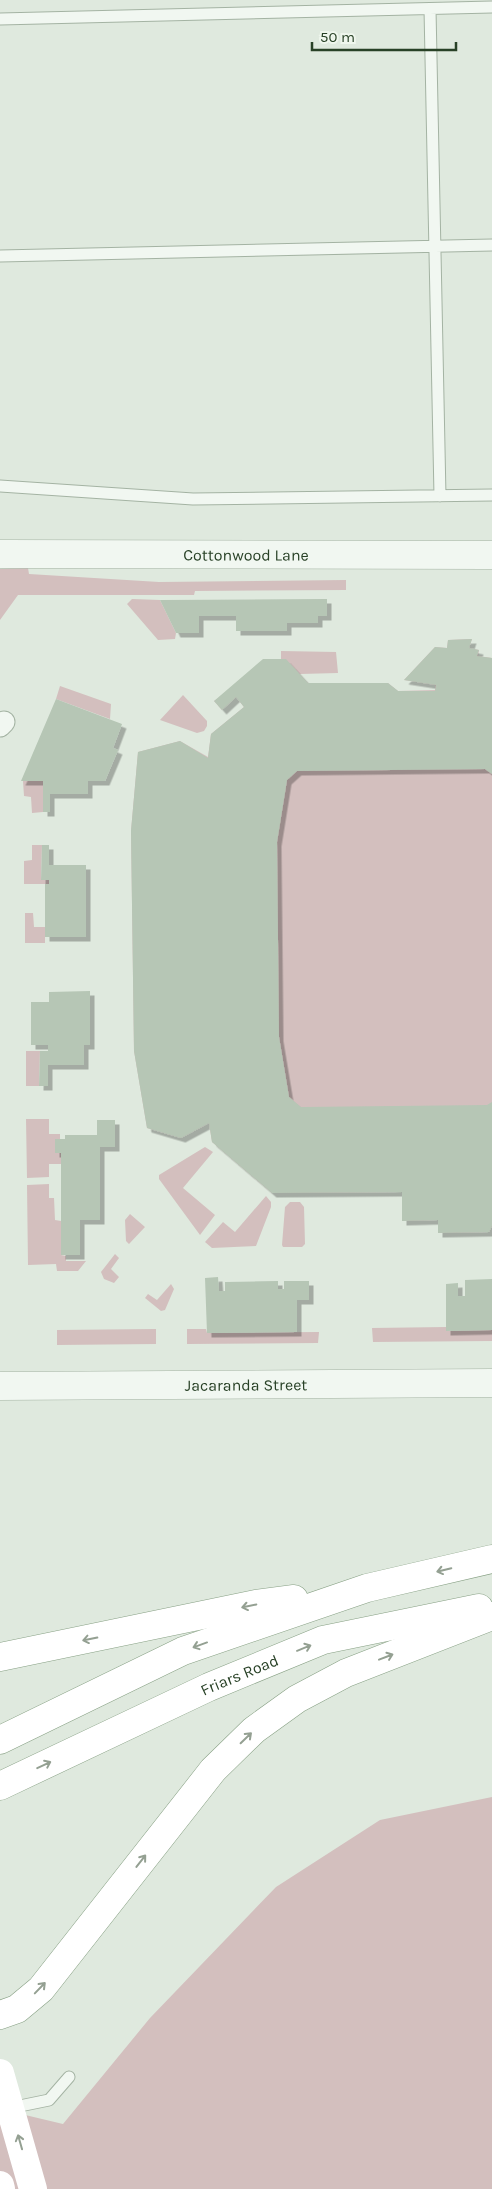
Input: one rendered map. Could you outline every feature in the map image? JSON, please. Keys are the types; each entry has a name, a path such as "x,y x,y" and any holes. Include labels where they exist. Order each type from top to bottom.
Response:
{"main road":[{"path":"0,1657 256,1604 367,1588 492,1559"},
{"path":"0,1740 183,1651 367,1588"},
{"name":"Friars Road","path":"0,1786 209,1687 323,1640 492,1605"},
{"path":"0,2015 17,2009 41,1989 212,1770 254,1730 297,1699 346,1673 492,1616"},
{"path":"0,2073 33,2189"},
{"path":"0,2185 1,2189"}],"street":[{"name":"Cottonwood Lane","path":"0,554 492,554"},
{"name":"Jacaranda Street","path":"0,1386 492,1383"}],"lane":[{"path":"0,19 492,7"},
{"path":"430,9 440,496"},
{"path":"0,256 492,245"},
{"path":"0,486 193,499 492,495"},
{"path":"10,2108 50,2100 69,2077"}],"shaded area":[{"path":"28,568 29,574 159,582 346,580 346,590 195,591 194,595 18,595 0,620 0,569"},
{"path":"132,599 160,600 176,633 175,639 158,640 127,604"},
{"path":"472,639 469,648 479,650 478,656 492,658 492,1226 489,1232 438,1233 438,1220 402,1221 402,1192 272,1193 212,1142 209,1123 181,1138 147,1128 134,1051 131,831 138,752 180,741 208,757 211,734 244,707 236,697 222,710 214,701 281,659 281,651 336,652 338,673 300,674 308,683 388,683 398,691 435,690 435,685 404,680 435,647 447,648 448,640"},
{"path":"60,686 111,704 110,719 56,699"},
{"path":"183,695 207,721 204,731 197,733 160,720"},
{"path":"23,781 43,781 43,812 32,813 31,797 24,796"},
{"path":"32,845 42,845 41,880 49,880 49,884 24,884 24,861 32,860"},
{"path":"25,913 33,913 34,927 45,927 45,943 25,943"},
{"path":"26,1051 40,1051 39,1086 26,1086"},
{"path":"26,1119 49,1119 49,1134 60,1134 60,1139 55,1140 55,1153 61,1153 61,1164 49,1164 49,1177 27,1178"},
{"path":"205,1147 213,1152 183,1188 215,1215 200,1235 159,1179 159,1175"},
{"path":"49,1184 49,1198 54,1198 55,1220 61,1221 61,1255 66,1256 66,1261 86,1261 78,1271 57,1271 56,1264 28,1265 27,1185"},
{"path":"266,1196 271,1202 271,1207 256,1246 212,1248 205,1242 223,1222 235,1232"},
{"path":"290,1202 300,1202 304,1207 305,1244 302,1247 283,1247 282,1245 285,1207"},
{"path":"130,1214 145,1227 129,1244 126,1241 125,1220"},
{"path":"115,1254 119,1258 111,1269 119,1277 114,1283 104,1279 101,1272"},
{"path":"171,1284 174,1289 165,1310 161,1311 145,1298 148,1294 157,1300"},
{"path":"446,1327 446,1331 492,1330 492,1341 373,1342 372,1328"},
{"path":"156,1329 156,1344 57,1345 57,1330"},
{"path":"187,1329 206,1329 207,1333 319,1332 318,1343 187,1344"},
{"path":"492,1797 492,2189 0,2189 0,2109 63,2124 150,2018 276,1887 380,1820"}],"building":[{"path":"327,599 327,616 318,616 318,623 287,623 287,631 236,631 236,616 199,616 199,633 176,633 160,600"},
{"path":"472,639 469,648 479,650 477,656 492,658 492,774 485,769 297,771 287,780 277,842 279,1037 289,1097 301,1107 487,1105 492,1102 492,1226 489,1232 438,1233 438,1220 402,1221 402,1192 272,1193 212,1142 209,1123 181,1138 147,1128 134,1051 131,831 138,752 180,741 208,758 211,734 244,707 236,697 222,710 214,701 263,659 286,659 308,683 388,683 398,691 435,691 436,685 404,680 435,647 447,648 448,640"},
{"path":"56,699 122,724 113,748 118,750 105,781 88,781 88,794 50,794 50,812 43,812 43,781 21,781"},
{"path":"42,845 49,845 49,865 86,865 86,937 45,937 45,884 49,884 49,880 41,880"},
{"path":"90,991 90,1045 84,1045 84,1065 48,1065 48,1086 39,1086 40,1051 48,1051 48,1045 31,1045 31,1002 49,1002 49,992"},
{"path":"97,1120 115,1120 115,1147 100,1147 100,1220 80,1220 80,1255 61,1255 61,1153 55,1153 55,1139 65,1139 65,1135 97,1135"},
{"path":"218,1277 219,1291 225,1291 225,1282 278,1281 278,1289 284,1289 284,1281 309,1281 309,1300 297,1300 297,1332 207,1333 205,1278"},
{"path":"492,1279 492,1330 446,1331 446,1284 458,1283 458,1296 465,1296 465,1280"}]}
